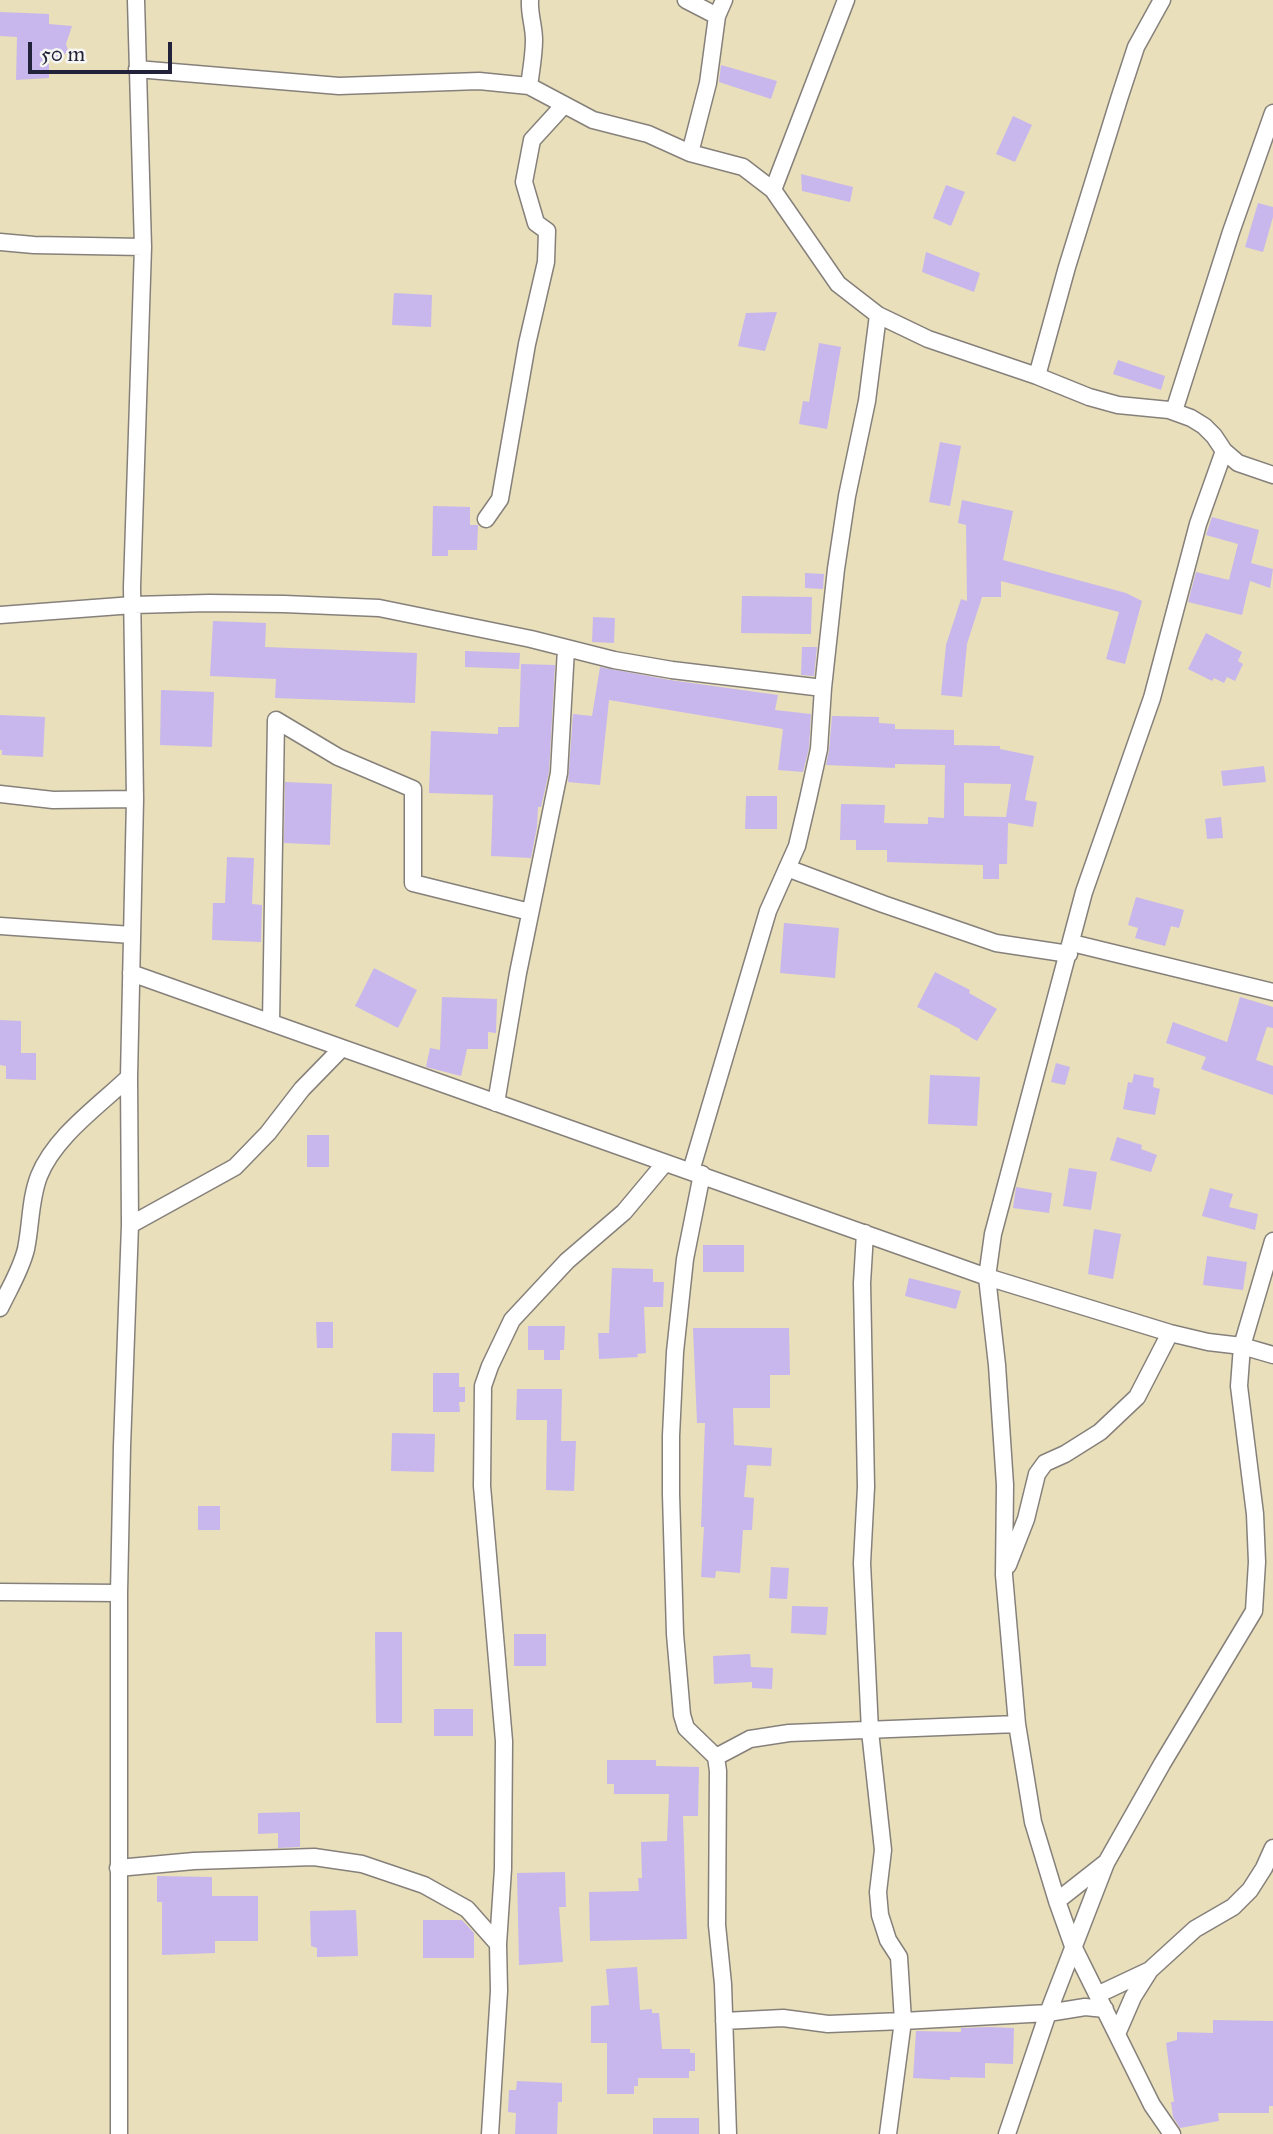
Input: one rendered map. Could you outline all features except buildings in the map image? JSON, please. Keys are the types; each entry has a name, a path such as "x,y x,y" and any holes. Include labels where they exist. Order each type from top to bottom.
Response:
{"street":[{"path":"127,0 138,31"},
{"path":"119,2134 120,1593 130,1225 129,1077 135,799 133,605 143,247 136,0"},
{"path":"529,86 534,42 534,29 529,14 530,0"},
{"path":"686,0 717,16"},
{"path":"690,153 708,83 717,16 724,0"},
{"path":"773,190 846,0"},
{"path":"1037,376 1118,99 1136,47 1162,0"},
{"path":"137,69 339,86 479,81 529,86 593,120 648,135 690,153 743,167 773,190 838,284 878,315 928,340 1037,376 1089,397 1118,405 1174,411 1204,426 1224,451 1238,463 1273,475"},
{"path":"486,519 500,499 527,344 546,262 547,231 536,223 524,182 532,140 564,105"},
{"path":"1174,411 1231,232 1273,113"},
{"path":"0,242 143,247"},
{"path":"728,2134 723,1984 718,1925 718,1771 716,1758 686,1728 682,1715 676,1634 671,1494 675,1352 696,1173 768,911 797,846 819,749 836,569 847,496 867,401 878,315"},
{"path":"1172,2134 1152,2105 1073,1946 1034,1822 1017,1724 1004,1575 1005,1485 997,1365 987,1277 993,1234 1084,892 1152,698 1198,524 1224,451"},
{"path":"0,615 133,605 284,604 379,608 531,639 614,660 672,670 823,688"},
{"path":"496,1102 530,912 559,773 566,649"},
{"path":"271,1023 276,720 338,757 413,789 413,883 530,912"},
{"path":"0,794 53,800 135,799"},
{"path":"787,868 996,943 1071,948 1273,992"},
{"path":"0,926 132,935"},
{"path":"131,973 987,1277 1170,1333 1208,1342 1242,1346 1273,1355"},
{"path":"130,1225 234,1167 268,1133 302,1089 342,1048"},
{"path":"0,1308 26,1250 36,1186 50,1156 66,1135 129,1077"},
{"path":"490,2134 499,1991 504,1741 482,1486 483,1386 512,1320 567,1261 624,1212 665,1163"},
{"path":"865,1233 862,1283 866,1487 862,1563 870,1731 883,1850 878,1892 880,1915 888,1940 900,1957 903,2021 888,2134"},
{"path":"1007,2134 1048,2013 1106,1863 1254,1611 1257,1562 1255,1514 1239,1386 1242,1346 1273,1241"},
{"path":"1004,1575 1026,1519 1037,1474 1045,1463 1100,1432 1137,1397 1170,1333"},
{"path":"0,1592 120,1593"},
{"path":"716,1758 750,1739 789,1734 1017,1724"},
{"path":"724,2021 783,2018 828,2024 1048,2013 1085,2007 1102,2001 1150,1970 1195,1929 1233,1907 1250,1890 1273,1849"},
{"path":"118,1868 194,1861 314,1857 362,1864 425,1885 467,1909 498,1944"},
{"path":"1057,1901 1106,1863"},
{"path":"1117,2034 1133,1997 1150,1970"}]}
